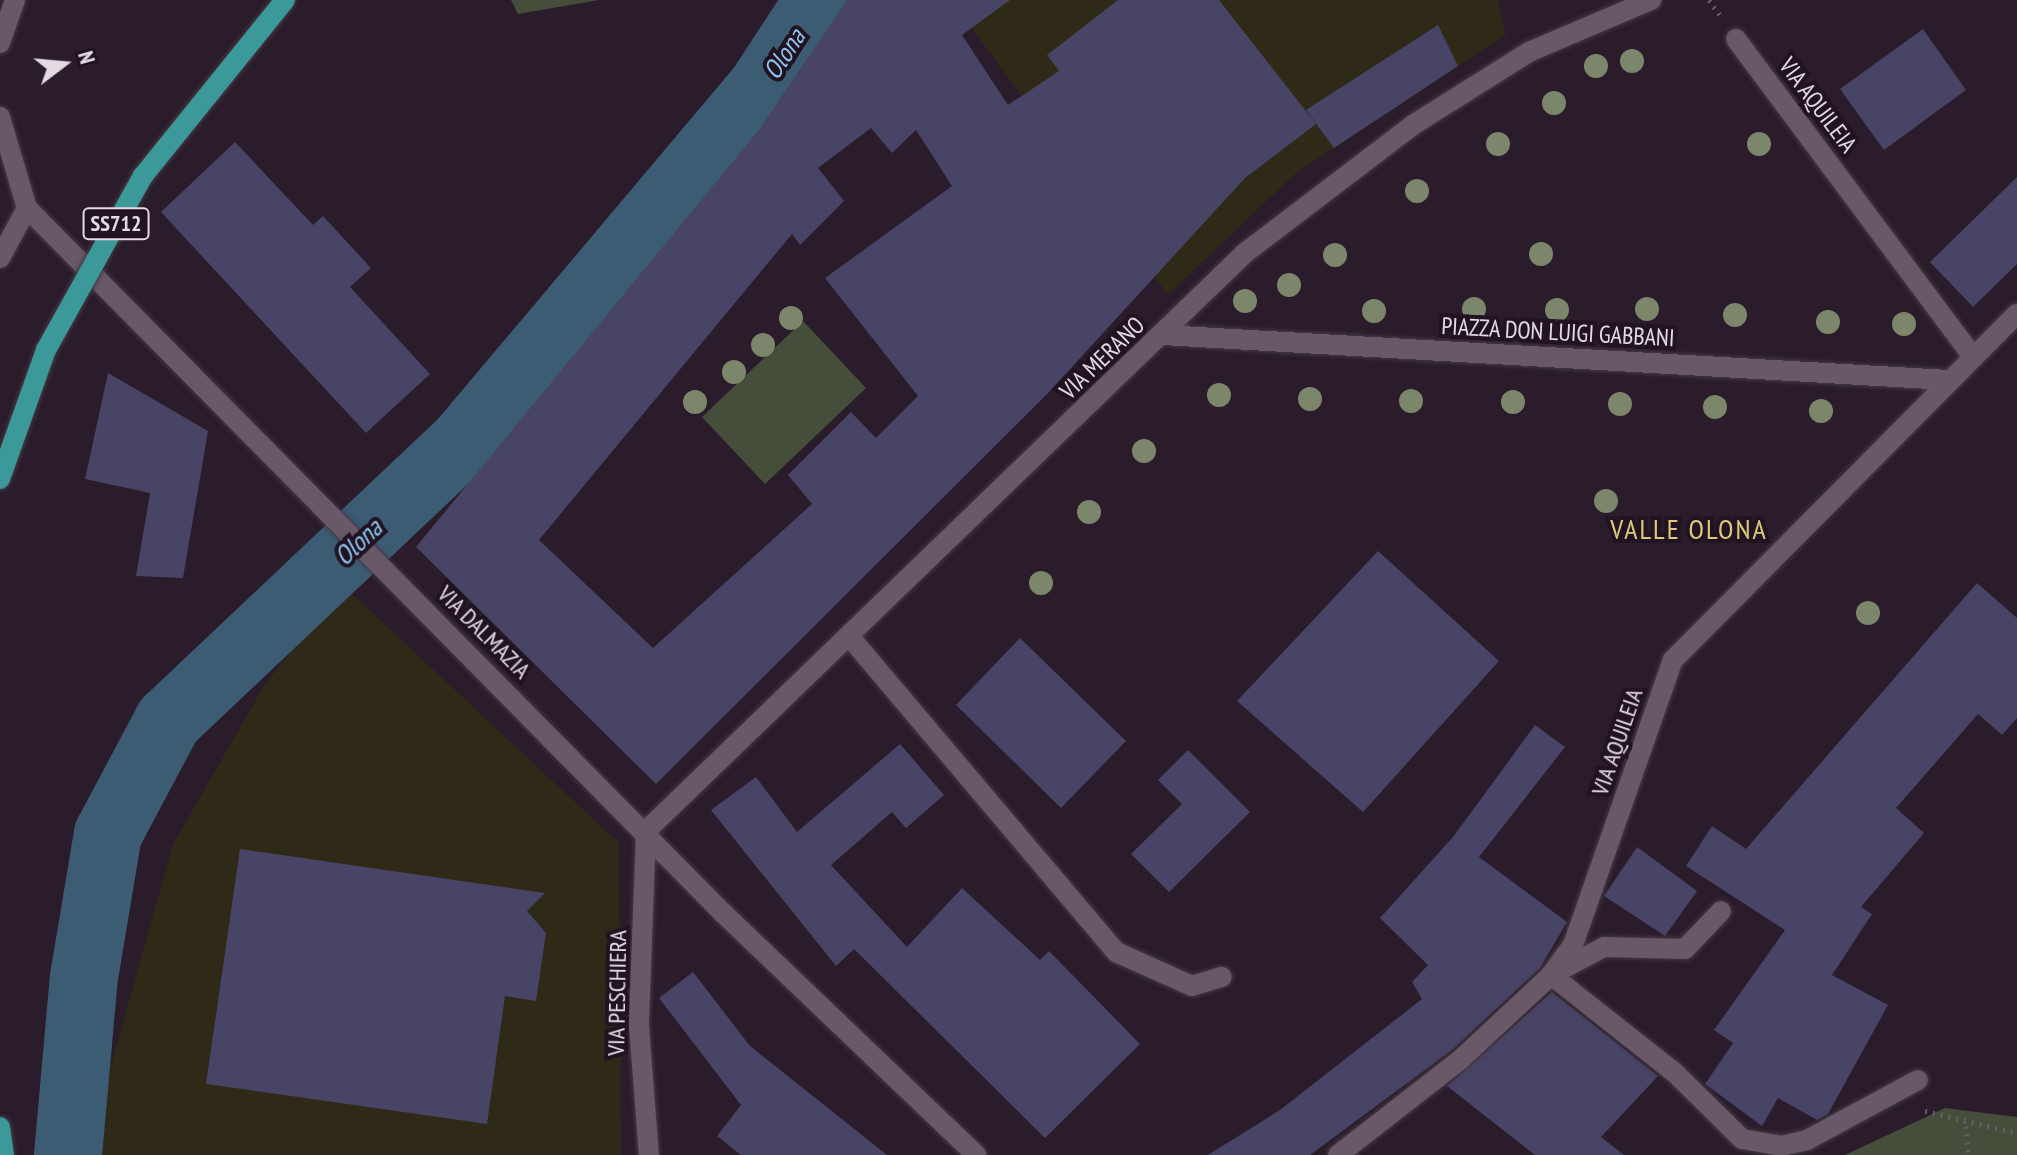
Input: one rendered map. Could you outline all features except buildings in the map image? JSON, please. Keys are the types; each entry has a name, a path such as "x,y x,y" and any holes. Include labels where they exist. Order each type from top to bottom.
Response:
{"main road":[{"name":"SS712","path":"0,479 46,350 143,176 285,0"},
{"path":"0,1127 4,1155"}],"street":[{"path":"0,43 15,0"},
{"name":"VIA MERANO","path":"646,831 1245,253 1413,125 1529,52 1651,0"},
{"name":"VIA AQUILEIA","path":"1736,39 1973,357"},
{"name":"VIA DALMAZIA","path":"0,117 27,208 646,831 976,1155"},
{"path":"0,258 27,208"},
{"name":"VIA AQUILEIA","path":"1338,1155 1460,1060 1551,975 1573,945 1673,660 2017,314"},
{"name":"PIAZZA DON LUIGI GABBANI","path":"1163,335 1949,380"},
{"path":"849,636 1116,952 1192,986 1222,977"},
{"name":"VIA PESCHIERA","path":"646,831 639,1026 649,1155"},
{"path":"1721,911 1685,949 1604,947 1551,975 1674,1072 1742,1139 1781,1146 1807,1140 1918,1080"}],"path":[{"path":"1886,1097 1966,1126 2017,1133"},
{"path":"1966,1126 1968,1155"}],"shaded area":[{"path":"951,0 1498,0 1506,35 1297,172 1168,295"},
{"path":"344,586 619,843 621,1155 98,1155 111,1065 173,844 265,684"}],"green space":[{"path":"511,0 599,0 518,14"},
{"path":"803,321 866,388 765,484 702,417"},
{"path":"1945,1108 2017,1117 2017,1155 1845,1155"}],"waterway":[{"name":"Olona","path":"68,1155 84,977 108,834 168,721 464,441 760,90 819,0"}],"district":[{"name":"VALLE OLONA","path":"1689,529"}]}
